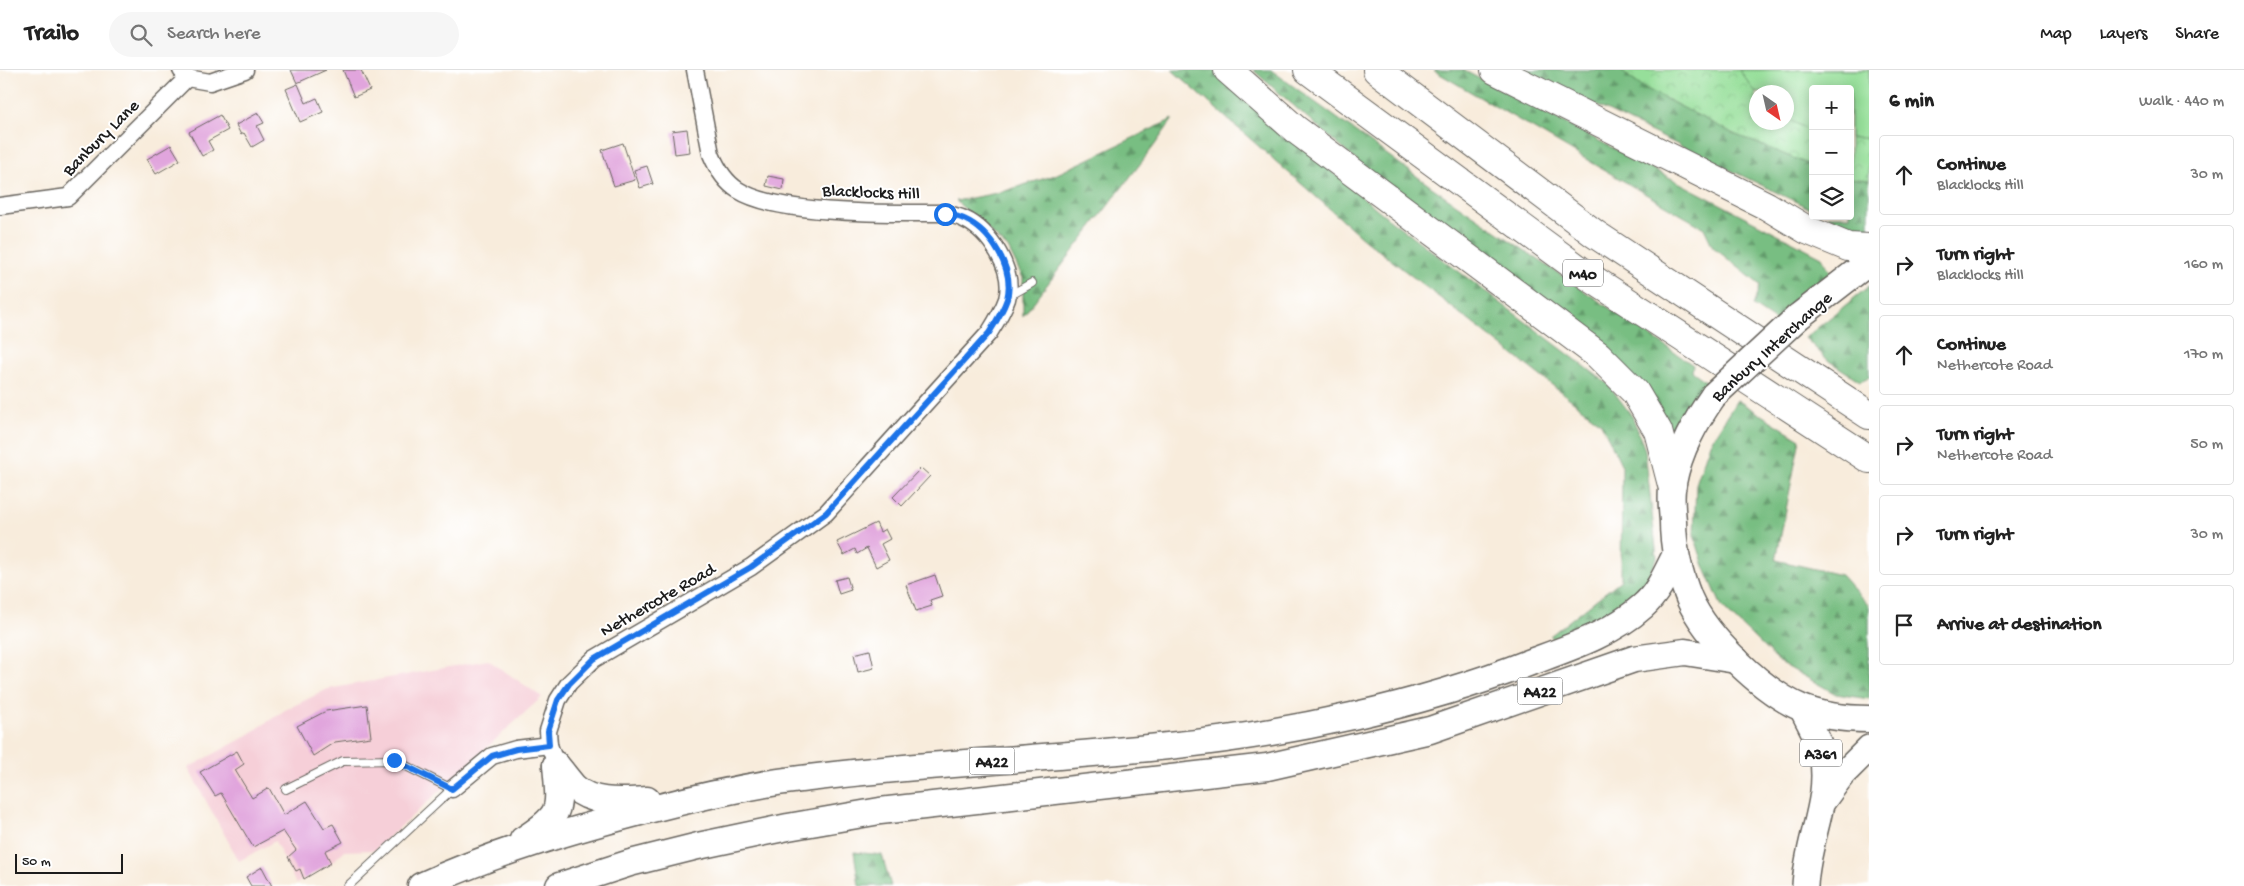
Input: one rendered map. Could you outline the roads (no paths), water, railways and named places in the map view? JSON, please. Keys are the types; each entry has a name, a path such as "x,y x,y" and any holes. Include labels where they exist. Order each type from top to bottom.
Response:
{"highway":[{"path":"1228,70 1295,129 1598,355 1635,392 1658,431 1672,485"},
{"name":"M40","path":"1308,70 1588,276 1869,459"},
{"name":"M40","path":"1377,70 1594,234 1869,415"},
{"path":"1495,70 1759,202 1807,230 1848,247 1869,248"},
{"name":"Banbury Interchange","path":"1869,262 1798,317 1714,395 1696,420 1682,452 1672,485 1675,556 1690,600 1711,634 1736,660 1767,686 1802,708 1825,714 1869,718"},
{"name":"A422","path":"421,886 502,854 592,824 696,798 775,783 881,770 1170,746 1271,732 1366,712 1490,678 1567,648 1621,623 1645,604 1659,588 1675,556"},
{"name":"A422","path":"560,886 630,863 698,846 880,811 1267,768 1430,730 1634,659 1685,652 1736,660"},
{"path":"553,755 576,788 597,798 615,802 696,798"},
{"path":"502,854 548,824 557,810 559,798 553,755"}],"main road":[{"name":"A361","path":"1802,708 1821,751 1824,772 1823,801 1815,825 1805,886"},
{"name":"A361","path":"1823,801 1842,775 1869,748"}],"street":[{"path":"184,74 210,82 245,70"},
{"name":"Blacklocks Hill","path":"695,70 711,154 715,164 737,190 758,200 822,210 945,214 965,219 984,234 996,248 1002,259 1006,277 1007,297 1000,317 989,333 825,514"},
{"name":"Banbury Lane","path":"0,206 68,197 184,74"},
{"name":"Nethercote Road","path":"553,755 548,731 558,700 569,684 594,659 751,567 825,514"},
{"path":"452,789 492,756 516,749 553,755"}],"lane":[{"path":"1007,297 1032,283"},
{"path":"286,789 343,761 394,760 452,789 348,886"}]}
